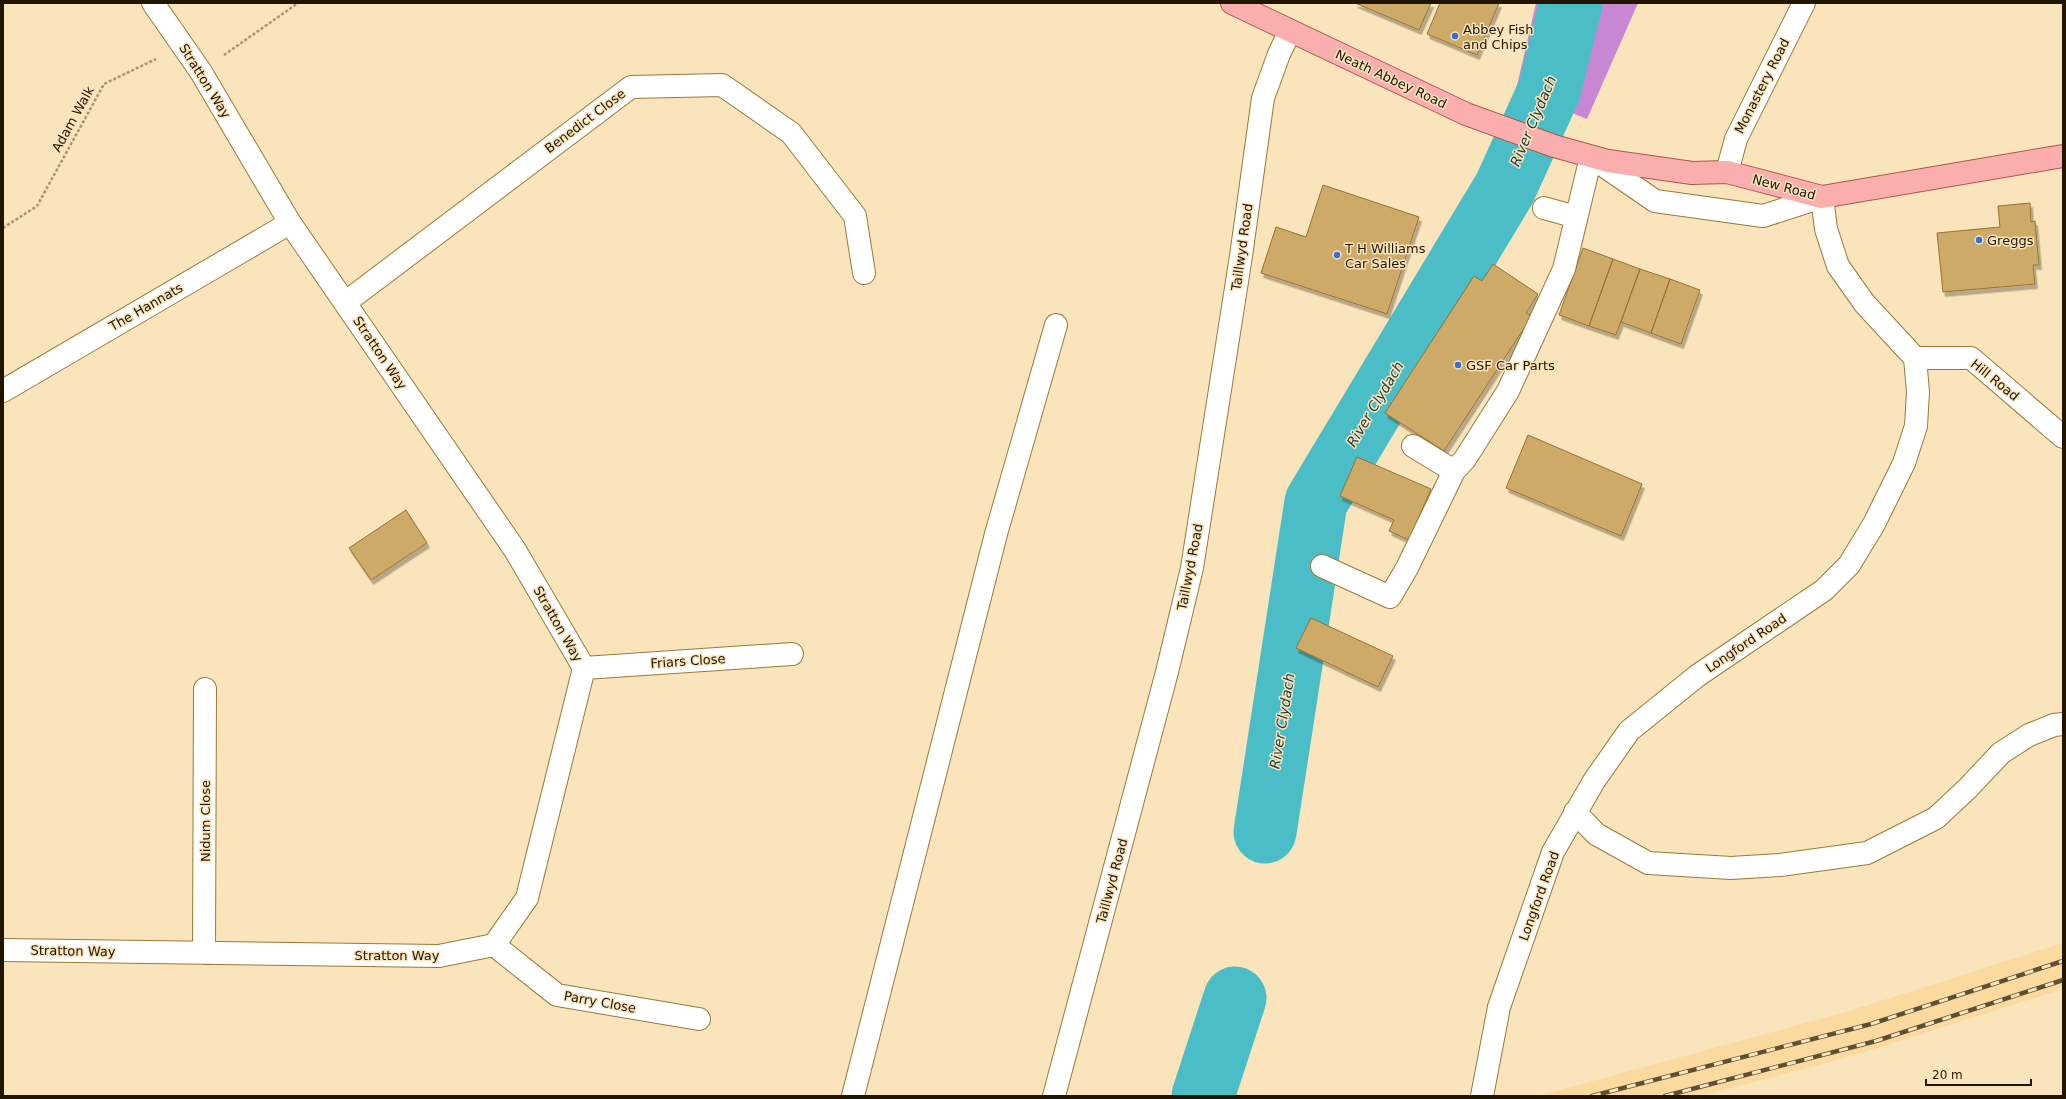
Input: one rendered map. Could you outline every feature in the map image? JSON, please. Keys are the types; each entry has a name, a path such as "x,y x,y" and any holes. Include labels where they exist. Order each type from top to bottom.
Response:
{"main road":[{"name":"Neath Abbey Road","path":"1232,3 1466,114 1509,131 1554,146"},
{"name":"New Road","path":"1554,146 1591,157 1692,173 1727,172 1822,197 2063,156"}],"street":[{"name":"Stratton Way","path":"3,950 439,956 494,945 528,898 584,668 515,550 346,302 290,223 201,72 153,3"},
{"name":"Monastery Road","path":"1727,172 1736,139 1804,3"},
{"name":"Taillwyd Road","path":"1054,1096 1168,672 1192,568 1241,256 1263,98 1278,54 1290,31"},
{"name":"Benedict Close","path":"346,302 631,86 722,85 791,133 855,216 864,273"},
{"path":"1322,566 1390,597 1407,568 1454,471 1465,459 1508,391 1564,269 1591,157 1655,201 1763,216 1822,197 1826,229 1838,266 1865,304 1915,358"},
{"path":"1544,208 1576,217"},
{"name":"The Hannats","path":"3,391 290,223"},
{"path":"853,1096 996,534 1056,325"},
{"name":"Hill Road","path":"1915,358 1971,358 2063,437"},
{"name":"Longford Road","path":"1482,1096 1500,1007 1553,852 1575,812 1594,780 1629,730 1697,676 1824,590 1849,565 1874,524 1904,463 1916,426 1918,392 1915,358"},
{"path":"1413,446 1454,471"},
{"name":"Friars Close","path":"584,668 792,654"},
{"name":"Nidum Close","path":"204,953 205,689"},
{"path":"1575,812 1596,834 1648,863 1731,868 1780,865 1867,853 1936,818 1968,788 2001,753 2029,735 2054,725 2063,724"},
{"name":"Parry Close","path":"494,945 556,995 699,1019"}],"path":[{"path":"201,72 298,3"},
{"name":"Adam Walk","path":"3,228 37,206 104,84 183,46"}],"shaded area":[{"path":"1536,3 1638,3 1587,119 1516,90"},
{"path":"2063,943 2063,989 1852,1056 1702,1096 1538,1096 1846,1012"}],"building":[{"path":"1355,3 1431,3 1419,30"},
{"path":"1440,3 1499,3 1477,55 1427,34"},
{"name":"T H Williams Car Sales","path":"1323,185 1419,217 1387,314 1261,273 1276,227 1306,237"},
{"path":"2030,203 2031,222 2035,221 2039,265 2033,265 2035,284 1943,292 1937,233 2000,227 1998,206"},
{"path":"1583,248 1613,259 1589,326 1559,315"},
{"path":"1613,259 1640,269 1616,335 1589,326"},
{"name":"GSF Car Parts","path":"1493,264 1538,294 1526,313 1532,316 1444,451 1385,413 1474,276 1482,281"},
{"path":"1640,269 1670,279 1651,333 1621,322"},
{"path":"1670,279 1700,290 1681,344 1651,333"},
{"path":"1528,435 1642,484 1621,536 1506,488"},
{"path":"1357,457 1431,489 1409,540 1389,531 1394,520 1340,496"},
{"path":"406,510 427,543 371,580 349,548"},
{"path":"1311,618 1393,656 1378,687 1296,648"}],"waterway":[{"name":"River Clydach","path":"1265,832 1316,502 1505,188 1549,91 1571,3"},
{"name":"River Clydach","path":"1203,1096 1235,998"}],"railway":[{"path":"1592,1096 1871,1024 2063,961"},
{"path":"1665,1096 1876,1041 2063,980"}],"place":[{"name":"Abbey Fish and Chips","path":"1455,36"},
{"name":"Greggs","path":"1979,240"},
{"name":"T H Williams Car Sales","path":"1337,255"},
{"name":"GSF Car Parts","path":"1458,365"}]}
